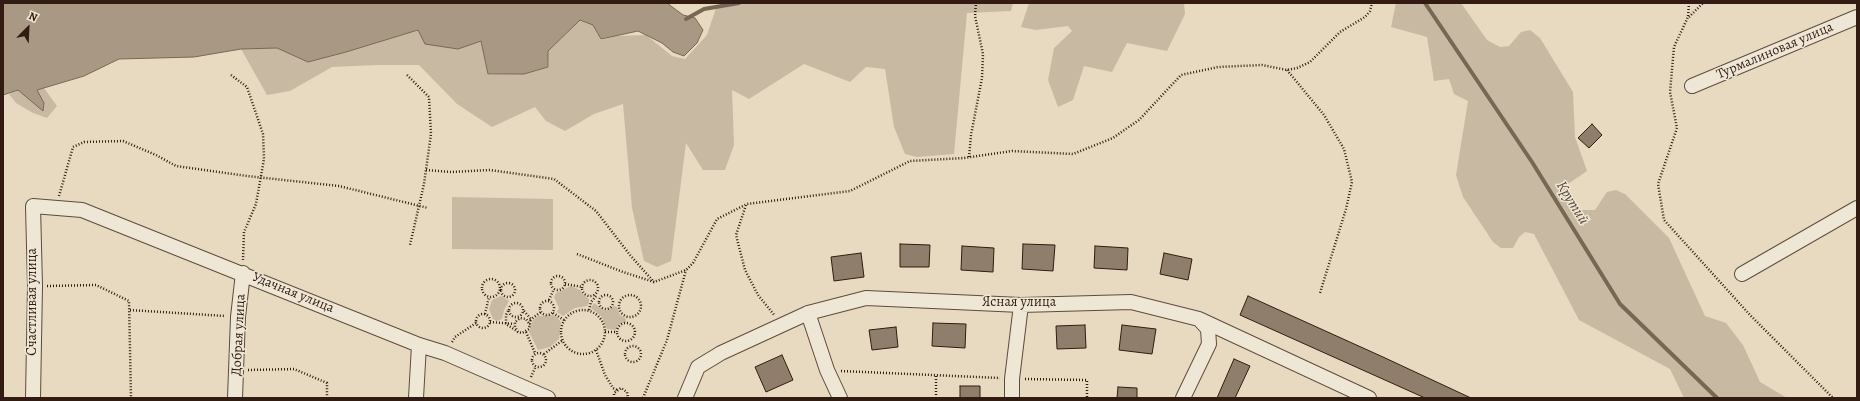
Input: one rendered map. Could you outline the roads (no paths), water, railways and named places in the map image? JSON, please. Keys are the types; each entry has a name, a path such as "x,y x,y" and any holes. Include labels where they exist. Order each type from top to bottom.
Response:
{"street":[{"name":"Турмалиновая улица","path":"1692,86 1857,17"},
{"name":"Удачная улица","path":"33,206 82,210 243,273 419,345 445,353 548,398"},
{"name":"Счастливая улица","path":"33,206 33,398"},
{"path":"1742,274 1857,208"},
{"name":"Добрая улица","path":"235,398 238,317 243,273"},
{"name":"Ясная улица","path":"685,398 698,367 721,353 808,313 866,298 1021,305 1131,302 1199,319 1369,398"},
{"path":"1012,398 1012,379 1021,305"},
{"path":"808,313 827,370 840,398"},
{"path":"1183,398 1209,344 1208,329 1199,319"},
{"path":"416,398 419,345"}],"waterway":[{"name":"Крутий","path":"686,19 704,9 739,3"},
{"name":"Крутий","path":"1425,3 1532,162 1620,304 1717,398"}]}
